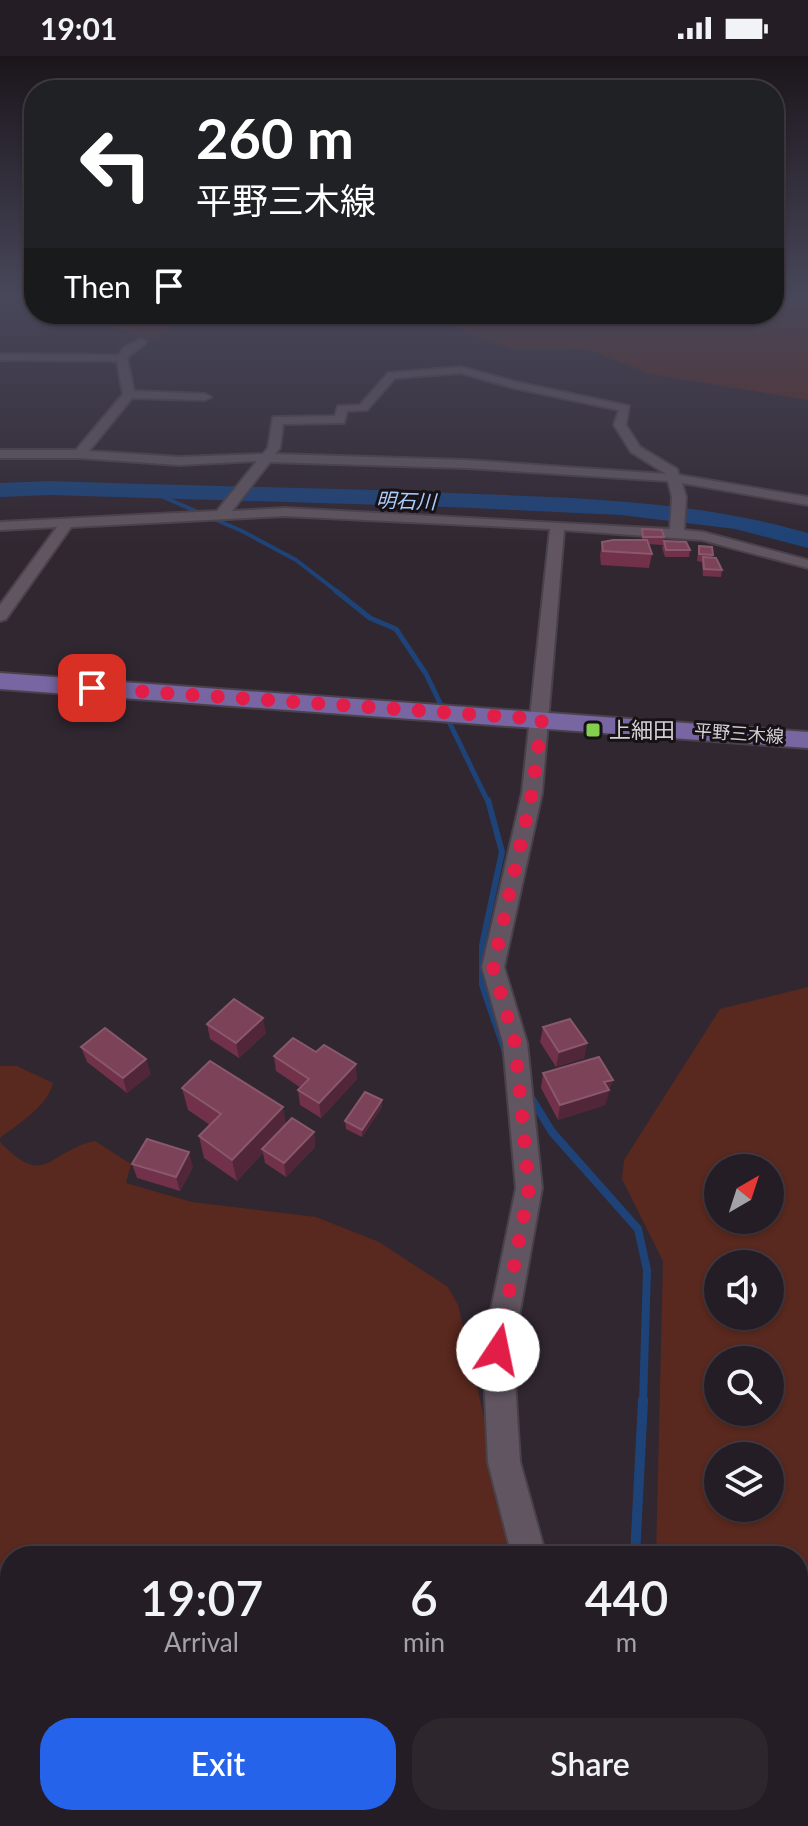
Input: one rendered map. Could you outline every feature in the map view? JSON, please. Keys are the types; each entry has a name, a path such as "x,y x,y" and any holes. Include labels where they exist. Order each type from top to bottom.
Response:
{"main road":[{"name":"平野三木線","path":"0,681 808,740"}],"street":[{"path":"126,381 129,394"},
{"path":"222,514 274,448 277,420 340,420 342,408 363,408 387,381"},
{"path":"503,381 625,408 620,425 635,449 672,472 679,497 677,533"},
{"path":"129,394 205,397"},
{"path":"80,454 129,394"},
{"path":"0,454 80,454 179,461 265,458 466,464 674,478 808,501"},
{"path":"752,491 794,485"},
{"path":"0,526 285,512 677,533 733,542 808,564"},
{"path":"0,616 67,523"},
{"path":"526,1546 504,1462 498,1350 529,1188 515,1043 493,967 532,793 542,719 557,527"}],"shaded area":[{"path":"691,381 808,381 808,400"},
{"path":"808,987 808,1546 656,1546 663,1261 622,1179 624,1160 720,1009"},
{"path":"0,1066 17,1066 53,1083 39,1107 0,1138"},
{"path":"95,1141 131,1164 126,1183 192,1202 316,1217 379,1242 448,1287 458,1305 514,1546 0,1546 0,1142 28,1164 38,1165"}],"building":[{"path":"642,529 662,530 664,537 643,537"},
{"path":"647,540 652,554 603,551 602,542"},
{"path":"664,541 686,542 690,550 666,550"},
{"path":"699,546 712,547 713,555 699,554"},
{"path":"703,557 716,558 722,570 704,569"},
{"path":"234,999 263,1018 236,1043 207,1024"},
{"path":"570,1019 587,1043 559,1052 543,1027"},
{"path":"105,1028 146,1059 123,1078 81,1047"},
{"path":"293,1038 316,1052 324,1045 356,1064 319,1103 298,1090 309,1079 274,1056"},
{"path":"599,1057 613,1080 604,1082 609,1090 560,1105 543,1073"},
{"path":"210,1061 283,1107 232,1160 199,1136 221,1114 182,1088"},
{"path":"365,1092 382,1100 362,1130 345,1121"},
{"path":"292,1118 314,1132 284,1163 262,1149"},
{"path":"147,1139 189,1152 176,1177 132,1164"}],"waterway":[{"name":"明石川","path":"0,490 51,488 621,508 735,522 808,541"},
{"path":"147,490 242,531 296,560 339,593"},
{"path":"336,591 370,618 396,629 426,674 488,802"},
{"path":"488,800 502,852 482,945 482,985 506,1055"},
{"path":"530,1096 552,1132 638,1229 647,1270 643,1402"},
{"path":"636,1546 643,1400"}],"place":[{"name":"上細田","path":"593,730"}],"route":[{"path":"92,688 542,719 532,793 493,967 515,1043 529,1188 498,1350"}]}
